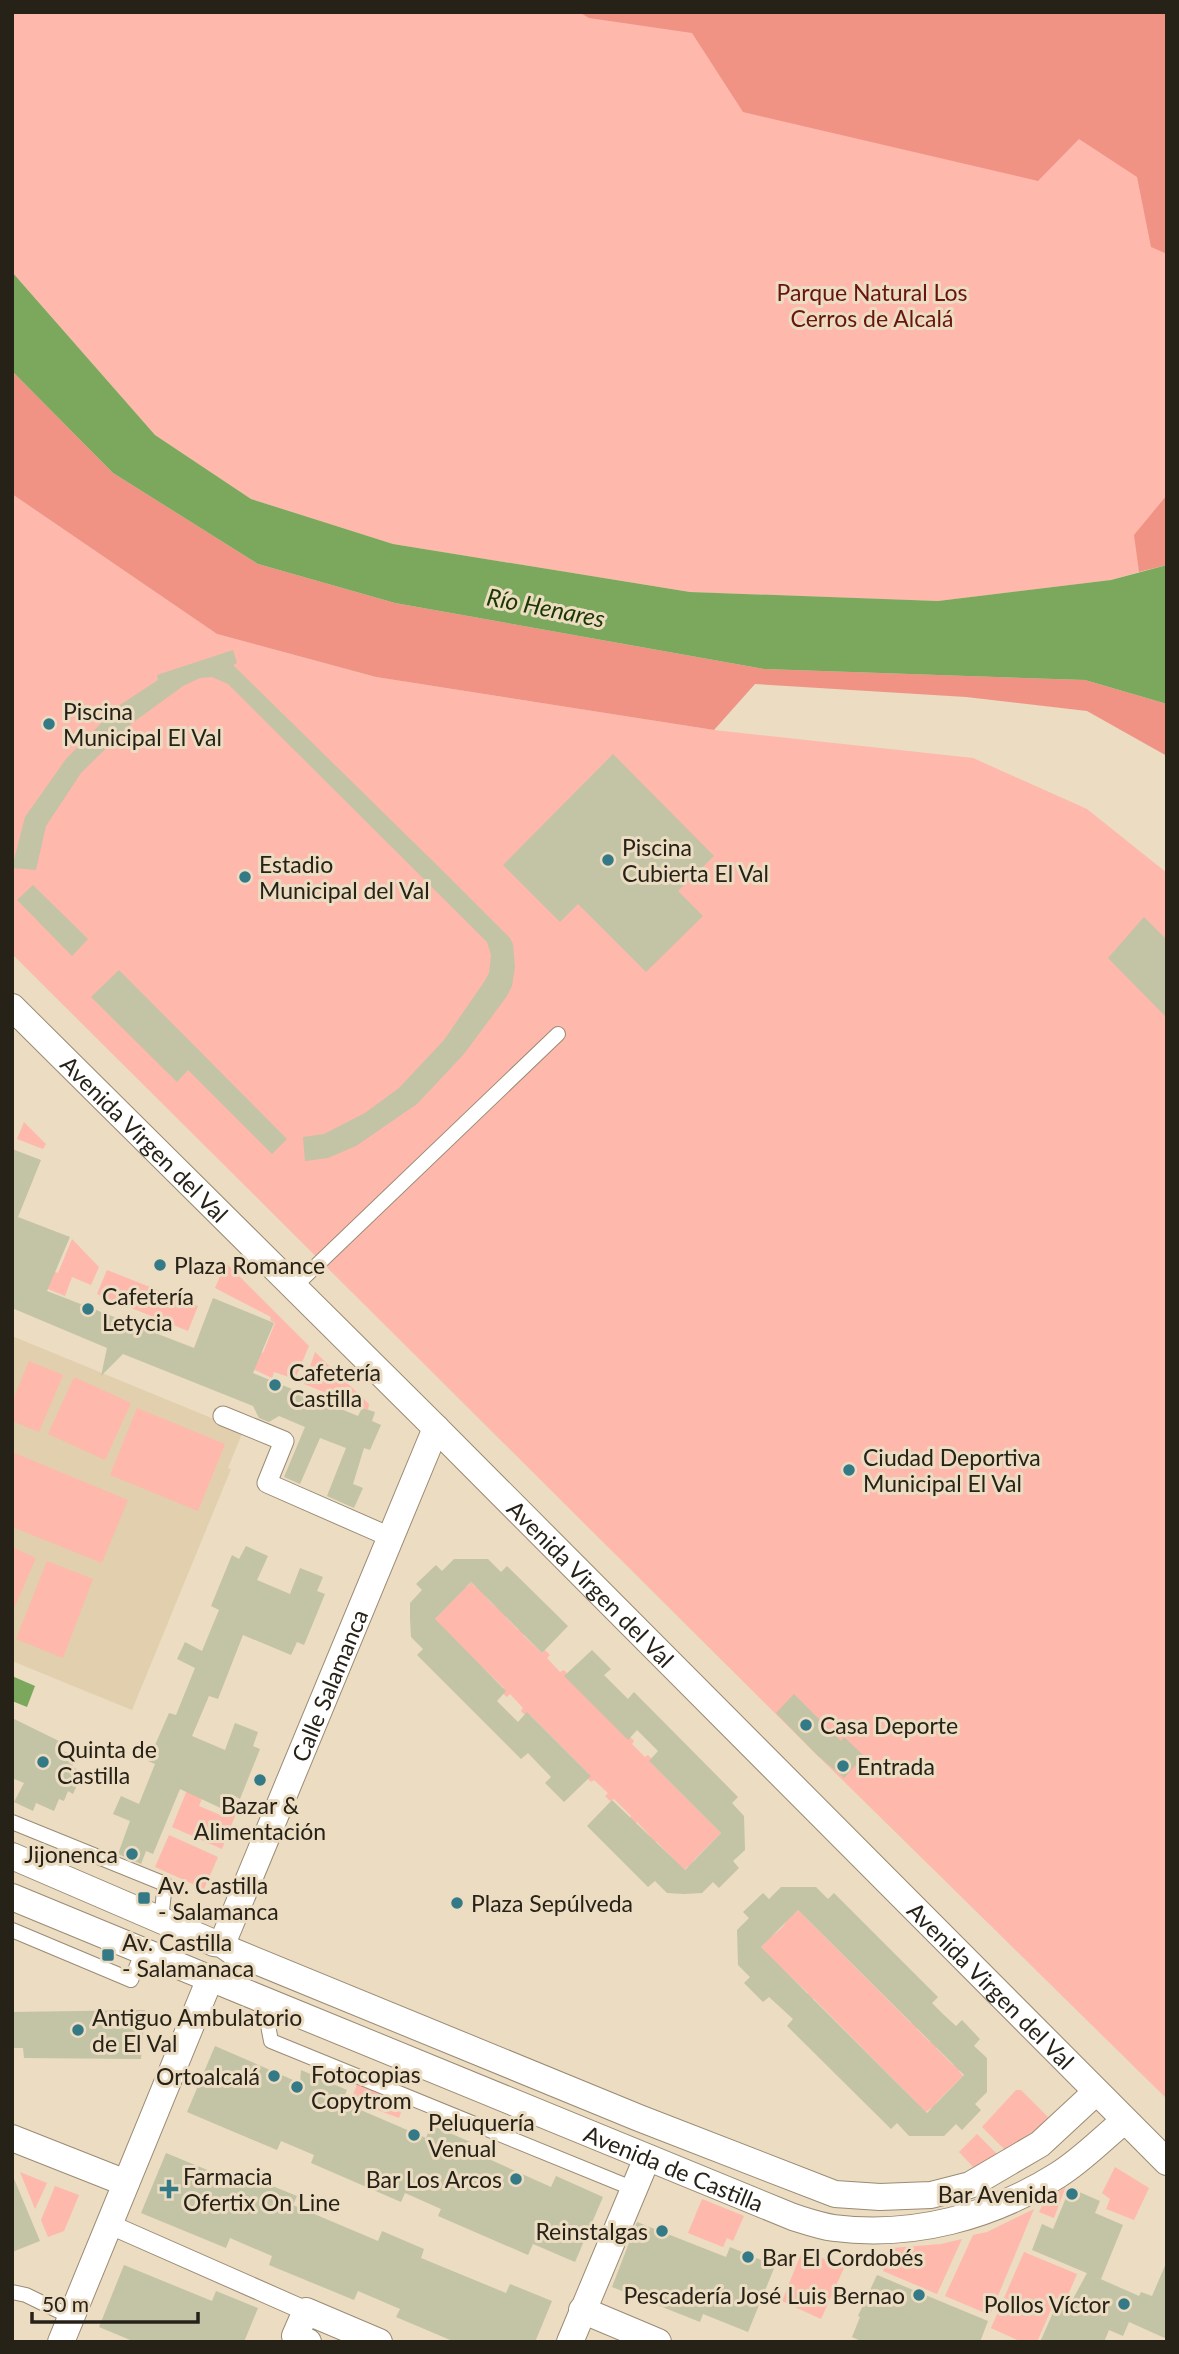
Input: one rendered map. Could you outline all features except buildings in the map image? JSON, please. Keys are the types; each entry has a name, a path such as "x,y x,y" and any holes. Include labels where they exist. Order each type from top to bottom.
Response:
{"street":[{"name":"Avenida Virgen del Val","path":"12,1007 295,1287 1095,2093 1167,2162"},
{"path":"223,1416 284,1441 267,1483 390,1537"},
{"name":"Calle Salamanca","path":"223,1946 436,1428"},
{"name":"Avenida de Castilla","path":"12,1856 652,2123 835,2194 880,2197 931,2195 970,2185 1040,2144 1095,2093"},
{"name":"Avenida de Castilla","path":"12,1897 793,2217 833,2228 884,2230 940,2225 983,2213 1016,2199 1060,2174 1124,2121"},
{"path":"61,2342 210,1979 230,1977 236,1967 223,1946"},
{"path":"12,2138 126,2183"},
{"path":"570,2342 647,2158"},
{"path":"111,2225 379,2342"},
{"path":"582,2310 659,2342"},
{"path":"306,2311 295,2336 308,2342"}],"lane":[{"path":"295,1287 558,1034"},
{"path":"12,1822 165,1884 161,1919"},
{"path":"12,1930 131,1980 143,1951"},
{"path":"263,1999 271,2041 634,2189"},
{"path":"12,2292 26,2295 71,2317"}],"shaded area":[{"path":"579,12 1167,12 1167,254 1151,247 1137,177 1079,139 1038,181 743,112 692,33 589,18"},
{"path":"12,371 113,473 258,564 395,603 764,669 1085,680 1167,704 1167,756 1087,711 966,697 755,684 714,730 376,677 217,634 12,494"},
{"path":"1167,495 1167,565 1139,572 1134,535"},
{"path":"12,1336 243,1431 228,1468 231,1469 132,1710 12,1661"}],"green space":[{"name":"Parque Natural Los Cerros de Alcalá","path":"12,12 1167,12 1167,548 1137,554 1139,572 1111,580 938,601 690,592 393,544 251,499 155,435 12,272"},
{"name":"Ciudad Deportiva Municipal El Val","path":"12,494 217,634 376,677 714,730 973,758 1087,809 1167,873 1167,2099 817,1755 12,954"},
{"path":"24,1122 46,1144 43,1149 17,1139"},
{"path":"72,1239 99,1267 91,1285 72,1277 65,1296 31,1282 37,1264 58,1273"},
{"path":"226,1263 309,1346 295,1379 274,1372 272,1378 242,1364 243,1344 263,1353 275,1323 270,1320 271,1317 215,1288"},
{"path":"107,1270 198,1306 188,1331 97,1294"},
{"path":"315,1352 369,1404 368,1410 304,1384"},
{"path":"29,1361 63,1375 39,1432 12,1421 12,1402"},
{"path":"74,1377 131,1403 105,1460 48,1434"},
{"path":"137,1408 225,1444 198,1511 110,1475"},
{"path":"12,1452 128,1500 102,1563 12,1527"},
{"path":"12,1547 36,1558 12,1613"},
{"path":"47,1561 93,1579 63,1658 16,1639"},
{"path":"471,1582 475,1587 478,1584 490,1602 507,1613 505,1616 518,1630 522,1627 524,1636 542,1653 545,1650 550,1655 547,1658 560,1672 564,1670 634,1741 632,1744 645,1757 648,1755 653,1760 651,1763 721,1833 694,1860 691,1868 688,1866 684,1870 657,1842 648,1839 650,1836 637,1822 634,1825 629,1819 631,1816 614,1799 610,1801 605,1796 608,1793 594,1780 591,1782 586,1777 589,1774 529,1714 526,1716 521,1711 523,1708 510,1694 507,1697 501,1692 504,1688 434,1620 461,1592 464,1584 467,1587"},
{"path":"194,1773 209,1779 199,1806 225,1817 230,1808 237,1811 222,1849 172,1827"},
{"path":"169,1835 218,1857 204,1889 155,1867"},
{"path":"798,1910 911,2023 914,2021 919,2026 917,2029 930,2042 933,2039 938,2045 936,2048 953,2065 956,2063 962,2068 959,2071 963,2076 936,2103 939,2106 934,2111 931,2108 926,2112 922,2108 920,2111 916,2102 814,1999 806,1996 808,1993 771,1958 763,1955 766,1952 761,1947 765,1943 763,1940 776,1933 784,1926 791,1912 794,1914"},
{"path":"358,2082 405,2101 399,2118 351,2100"},
{"path":"1016,2090 1021,2090 1049,2121 1007,2152 982,2127"},
{"path":"977,2134 999,2156 975,2169 959,2152"},
{"path":"1115,2167 1149,2188 1134,2220 1106,2209 1110,2199 1102,2193"},
{"path":"20,2172 47,2183 35,2209"},
{"path":"55,2186 79,2195 64,2231 48,2237 41,2220"},
{"path":"1066,2186 1054,2218 1039,2212 1043,2204"},
{"path":"702,2199 744,2216 733,2241 727,2238 723,2247 688,2233"},
{"path":"1034,2209 990,2315 945,2296 973,2235 987,2232"},
{"path":"962,2239 937,2294 883,2271 892,2248 941,2244"},
{"path":"803,2249 844,2268 821,2319 782,2301"},
{"path":"1024,2252 1077,2274 1065,2302 1056,2298 1037,2342 1022,2342 991,2328"}],"water":[{"name":"Río Henares","path":"12,272 155,435 251,499 393,544 690,592 938,601 1111,580 1167,565 1167,704 1085,680 764,669 395,603 258,564 113,473 12,371"},
{"path":"12,1676 35,1686 27,1707 12,1701"}],"place":[{"name":"Piscina Municipal El Val","path":"49,724"},
{"name":"Piscina Cubierta El Val","path":"608,860"},
{"name":"Estadio Municipal del Val","path":"245,877"},
{"name":"Plaza Romance","path":"160,1265"},
{"name":"Cafetería Letycia","path":"88,1309"},
{"name":"Cafetería Castilla","path":"275,1385"},
{"name":"Ciudad Deportiva Municipal El Val","path":"849,1470"},
{"name":"Casa Deporte","path":"806,1725"},
{"name":"Quinta de Castilla","path":"43,1762"},
{"name":"Entrada","path":"843,1766"},
{"name":"Bazar & Alimentación","path":"260,1780"},
{"name":"Jijonenca","path":"132,1854"},
{"name":"Av. Castilla - Salamanca","path":"144,1898"},
{"name":"Plaza Sepúlveda","path":"457,1903"},
{"name":"Av. Castilla - Salamanaca","path":"108,1955"},
{"name":"Antiguo Ambulatorio de El Val","path":"78,2030"},
{"name":"Ortoalcalá","path":"274,2076"},
{"name":"Fotocopias Copytrom","path":"297,2087"},
{"name":"Peluquería Venual","path":"414,2135"},
{"name":"Bar Los Arcos","path":"516,2179"},
{"name":"Farmacia Ofertix On Line","path":"169,2189"},
{"name":"Bar Avenida","path":"1072,2194"},
{"name":"Reinstalgas","path":"662,2231"},
{"name":"Bar El Cordobés","path":"748,2257"},
{"name":"Pescadería José Luis Bernao","path":"919,2295"},
{"name":"Pollos Víctor","path":"1124,2304"}]}
